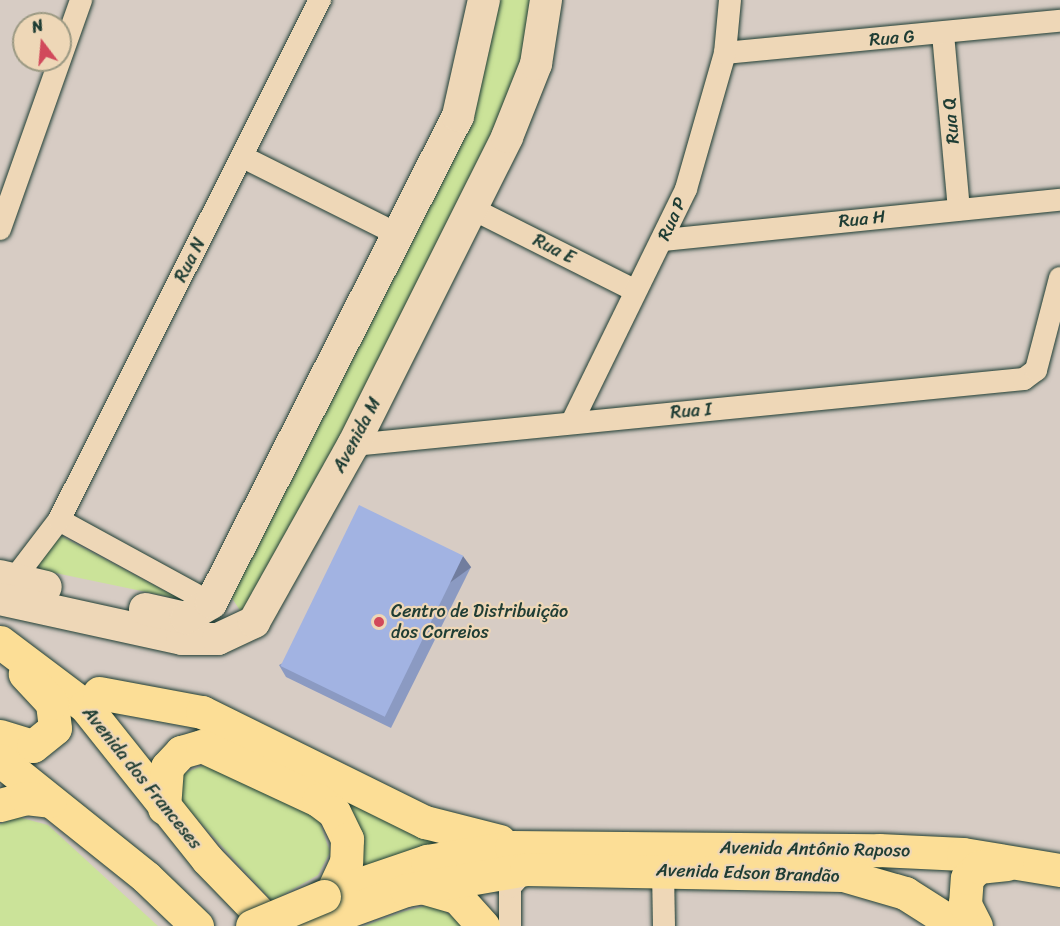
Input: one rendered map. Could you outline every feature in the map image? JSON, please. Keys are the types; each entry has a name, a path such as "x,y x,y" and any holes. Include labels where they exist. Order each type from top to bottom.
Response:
{"main road":[{"path":"0,627 99,693 124,727 144,781"},
{"name":"Avenida dos Franceses","path":"0,642 73,693 164,808 272,926"},
{"path":"0,652 46,694 56,721 50,735 33,746 0,736"},
{"path":"99,693 202,712 425,822 500,841 568,845"},
{"path":"164,808 167,767 181,752 202,746 297,789 327,806 344,830 346,862 335,899 308,926"},
{"path":"0,760 196,926"},
{"path":"0,805 26,798 50,801"},
{"path":"252,926 471,852 568,845"},
{"name":"Avenida Antônio Raposo","path":"568,845 879,850 1048,867"},
{"path":"976,926 963,894 971,872 985,865 1048,867"},
{"name":"Avenida Edson Brandão","path":"335,899 526,869 808,872 853,878 905,893 957,926"},
{"path":"419,887 457,897 483,926"}],"street":[{"path":"0,229 20,178 81,0"},
{"name":"Rua N","path":"5,585 59,520 320,0"},
{"path":"5,585 180,617 211,603 401,236 468,89 484,0"},
{"name":"Avenida M","path":"5,585 182,639 218,639 245,628 262,614 353,445 473,209 536,64 546,0"},
{"name":"Rua P","path":"572,422 634,290 664,240 701,145 724,53 730,0"},
{"name":"Rua G","path":"724,53 1060,21"},
{"name":"Rua Q","path":"943,33 959,209"},
{"path":"243,157 401,236"},
{"name":"Rua H","path":"664,240 1060,200"},
{"name":"Rua E","path":"473,209 634,290"},
{"name":"Rua I","path":"353,445 1030,377 1060,278"},
{"path":"59,520 211,603"},
{"path":"211,603 218,639"},
{"path":"510,926 510,887 526,869"},
{"path":"663,870 664,926"}],"green space":[{"path":"497,0 537,0 528,61 259,605 241,612 230,595 476,100"},
{"path":"61,536 180,599 41,570 38,563"},
{"path":"210,763 318,818 330,852 318,875 272,901 178,798 182,774"},
{"path":"335,795 440,842 355,870"},
{"path":"18,817 48,825 158,926 0,926 0,824"},
{"path":"433,904 467,926 364,926 402,912"}],"building":[{"name":"Centro de Distribuição dos Correios","path":"359,505 463,556 385,717 281,666"}],"place":[{"name":"Centro de Distribuição dos Correios","path":"379,622"}]}
